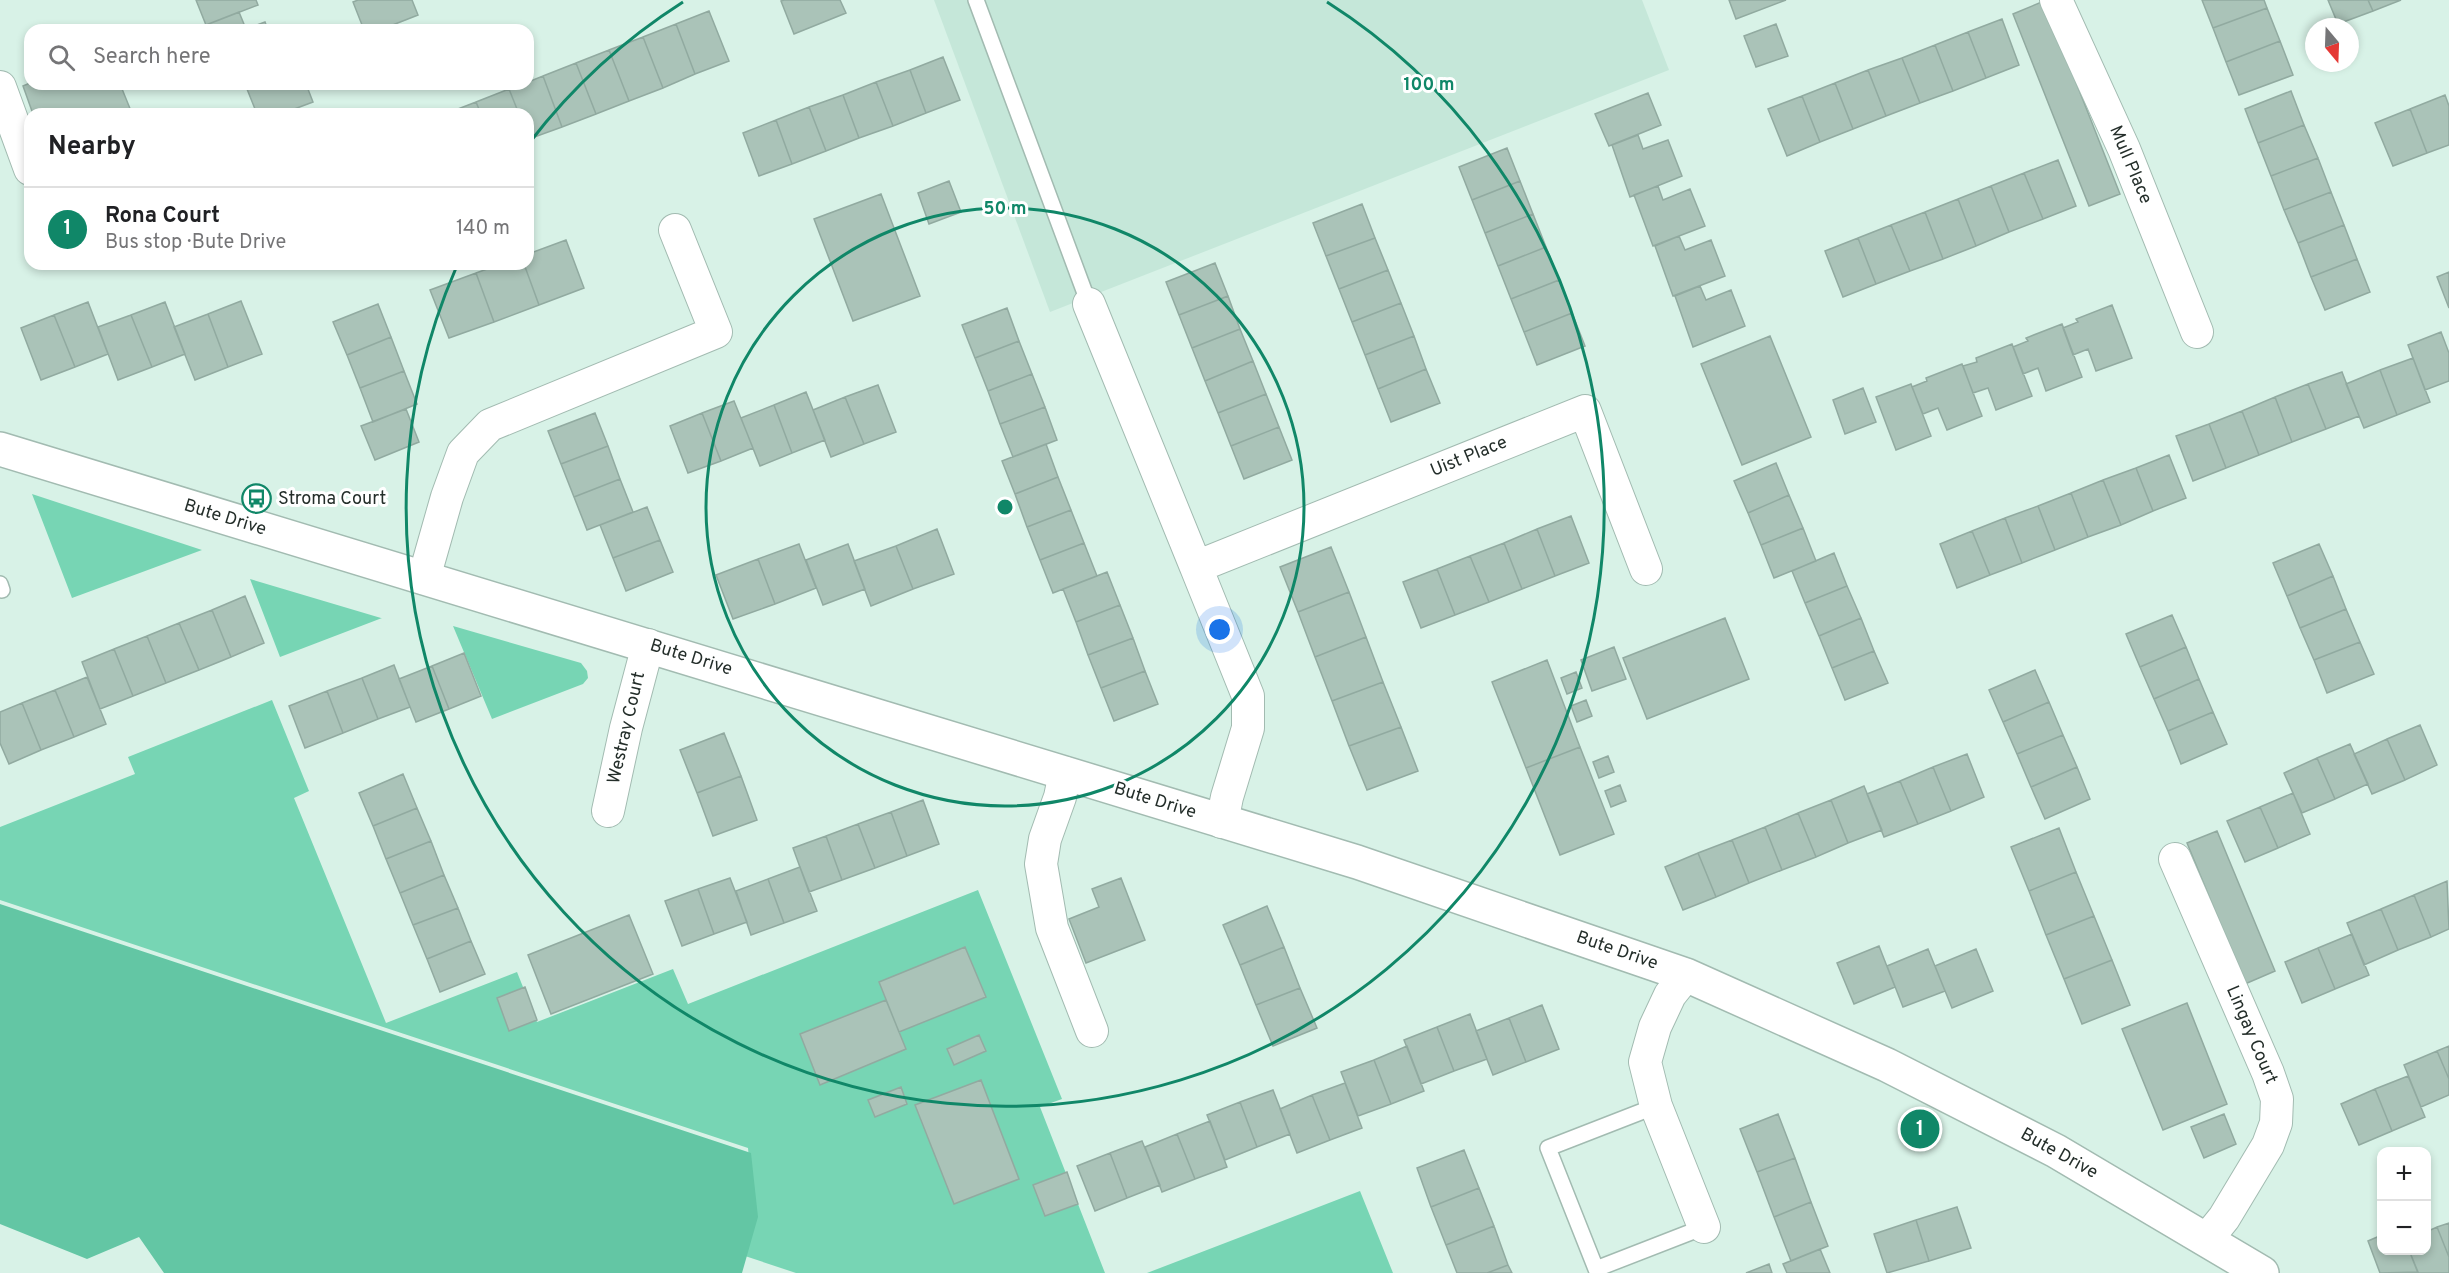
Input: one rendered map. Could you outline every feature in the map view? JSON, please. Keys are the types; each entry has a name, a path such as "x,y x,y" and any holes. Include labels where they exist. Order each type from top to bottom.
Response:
{"street":[{"name":"Mull Place","path":"2056,0 2124,149 2197,332"},
{"path":"0,87 24,153"},
{"path":"424,578 448,491 463,453 490,425 716,333 675,230"},
{"path":"1089,304 1248,696 1248,728 1227,797 1222,822"},
{"name":"Uist Place","path":"1196,567 1585,411 1646,569"},
{"name":"Bute Drive","path":"0,449 1222,822 1357,861 1686,975 1898,1071 2056,1151 2262,1273"},
{"name":"Westray Court","path":"608,811 626,728 648,645"},
{"path":"1065,773 1060,797 1045,839 1041,864 1052,928 1092,1031"},
{"name":"Lingay Court","path":"2175,859 2268,1073 2277,1099 2276,1123 2268,1145 2224,1218 2207,1239"},
{"path":"1686,975 1670,995 1655,1027 1645,1062 1656,1106 1704,1227"}],"lane":[{"path":"976,0 1089,304"},
{"path":"1656,1106 1548,1148 1596,1269 1704,1227"}],"shaded area":[{"path":"934,0 1642,0 1669,70 1050,312"}],"green space":[{"path":"32,494 202,550 72,598"},
{"path":"250,579 381,618 382,618 280,657"},
{"path":"453,626 581,663 587,671 588,678 583,684 492,719"},
{"path":"272,700 309,791 294,798 386,1023 517,972 537,1022 673,969 688,1004 978,890 1062,1099 1040,1107 1105,1273 796,1273 745,1256 754,1217 748,1148 0,900 0,827 135,774 128,757"},
{"path":"0,904 751,1153 758,1217 742,1273 164,1273 139,1237 87,1259 0,1224"},
{"path":"1360,1191 1393,1273 1147,1273"}],"building":[{"path":"196,0 256,0 258,5 206,24"},
{"path":"358,0 412,0 418,15 395,24 362,24 353,2"},
{"path":"840,0 846,13 794,34 781,1"},
{"path":"1729,0 1786,0 1736,19"},
{"path":"2202,0 2264,0 2267,8 2213,28"},
{"path":"2328,0 2368,0 2373,11 2354,18 2336,18"},
{"path":"2368,0 2401,0 2373,11"},
{"path":"2044,1 2120,194 2089,206 2013,14"},
{"path":"2267,8 2280,41 2226,62 2213,28"},
{"path":"709,11 729,61 695,74 676,24"},
{"path":"239,12 244,24 209,24"},
{"path":"2002,19 2019,65 1986,78 1968,32"},
{"path":"676,24 695,74 663,88 643,37"},
{"path":"1776,24 1788,56 1756,67 1744,36"},
{"path":"1968,32 1986,78 1953,91 1935,45"},
{"path":"643,37 663,88 629,101 609,50"},
{"path":"2280,41 2293,75 2239,95 2226,62"},
{"path":"1935,45 1953,91 1920,103 1902,58"},
{"path":"609,50 629,101 596,114 576,63"},
{"path":"943,57 960,100 926,113 910,70"},
{"path":"1902,58 1920,103 1886,116 1868,70"},
{"path":"576,63 596,114 562,127 543,76"},
{"path":"910,70 926,113 893,126 876,82"},
{"path":"1868,70 1886,116 1853,129 1835,83"},
{"path":"543,76 562,127 534,137 534,108 517,108 509,90 534,90 534,80"},
{"path":"876,82 893,126 859,138 843,95"},
{"path":"1835,83 1853,129 1820,142 1802,96"},
{"path":"24,90 122,90 130,108 31,108"},
{"path":"247,90 308,90 313,102 297,108 255,108"},
{"path":"509,90 517,108 478,108 476,102"},
{"path":"2291,91 2304,125 2258,143 2245,109"},
{"path":"1648,93 1661,125 1609,146 1595,114"},
{"path":"843,95 859,138 826,151 809,107"},
{"path":"2445,95 2449,106 2449,145 2427,153 2410,109"},
{"path":"1802,96 1820,142 1787,156 1768,109"},
{"path":"476,102 478,108 460,108"},
{"path":"809,107 826,151 792,164 776,120"},
{"path":"2410,109 2427,153 2393,166 2375,123"},
{"path":"776,120 792,164 759,176 743,133"},
{"path":"2304,125 2318,158 2271,176 2258,143"},
{"path":"1638,135 1643,149 1668,140 1682,176 1630,197 1612,145"},
{"path":"1507,148 1520,181 1472,200 1459,167"},
{"path":"2318,158 2331,192 2284,210 2271,176"},
{"path":"2058,160 2076,206 2043,219 2024,173"},
{"path":"2024,173 2043,219 2009,232 1991,186"},
{"path":"949,181 961,212 929,224 918,193"},
{"path":"1520,181 1533,214 1485,233 1472,200"},
{"path":"1658,186 1663,200 1690,189 1705,226 1653,246 1634,195"},
{"path":"1991,186 2009,232 1976,246 1958,199"},
{"path":"2331,192 2344,225 2298,243 2284,210"},
{"path":"881,194 920,296 853,321 814,219"},
{"path":"1958,199 1976,246 1943,259 1925,212"},
{"path":"1362,204 1375,238 1326,256 1313,223"},
{"path":"1925,212 1943,259 1910,271 1891,225"},
{"path":"1533,214 1546,247 1498,266 1485,233"},
{"path":"1891,225 1910,271 1876,284 1858,238"},
{"path":"2344,225 2357,259 2311,277 2298,243"},
{"path":"1679,236 1685,250 1711,240 1725,276 1673,296 1655,246"},
{"path":"1375,238 1388,270 1339,289 1326,256"},
{"path":"1858,238 1876,284 1843,297 1825,251"},
{"path":"566,240 584,288 539,305 526,270 534,270 534,252"},
{"path":"1546,247 1559,280 1511,299 1498,266"},
{"path":"2357,259 2370,292 2325,310 2311,277"},
{"path":"1215,263 1228,296 1179,315 1166,282"},
{"path":"484,270 526,270 539,305 494,322 476,273"},
{"path":"1388,270 1401,303 1352,322 1339,289"},
{"path":"2449,272 2449,308 2437,277"},
{"path":"476,273 494,322 449,338 430,290"},
{"path":"1559,280 1572,313 1524,332 1511,299"},
{"path":"1700,286 1706,300 1731,290 1745,326 1693,347 1675,296"},
{"path":"1228,296 1240,329 1192,348 1179,315"},
{"path":"241,301 262,354 228,367 208,314"},
{"path":"88,302 108,354 75,367 54,315"},
{"path":"165,302 185,354 152,367 131,315"},
{"path":"1401,303 1414,336 1365,355 1352,322"},
{"path":"378,304 391,337 347,355 333,322"},
{"path":"2112,305 2132,358 2096,371 2088,349 2073,355 2063,328 2078,322 2076,319"},
{"path":"1007,308 1019,341 975,358 962,325"},
{"path":"1572,313 1585,346 1537,365 1524,332"},
{"path":"208,314 228,367 195,380 174,327"},
{"path":"54,315 75,367 41,380 21,328"},
{"path":"131,315 152,367 118,380 98,327"},
{"path":"2062,324 2082,377 2046,391 2038,368 2023,374 2013,347 2028,341 2026,338"},
{"path":"1240,329 1253,361 1205,381 1192,348"},
{"path":"2441,332 2449,353 2449,381 2425,390 2408,345"},
{"path":"1414,336 1426,369 1378,389 1365,355"},
{"path":"1770,336 1811,437 1742,465 1701,364"},
{"path":"391,337 404,371 360,388 347,355"},
{"path":"1019,341 1032,374 988,391 975,358"},
{"path":"2012,344 2032,396 1996,410 1988,388 1973,393 1963,366 1977,362 1976,358"},
{"path":"2413,358 2430,402 2397,415 2380,370"},
{"path":"1253,361 1266,394 1218,413 1205,381"},
{"path":"1962,364 1982,416 1947,430 1938,408 1923,414 1912,387 1927,381 1926,378"},
{"path":"1426,369 1440,403 1391,422 1378,389"},
{"path":"2380,370 2397,415 2364,428 2346,384"},
{"path":"404,371 417,404 373,422 360,388"},
{"path":"2342,372 2359,416 2326,429 2308,384"},
{"path":"1032,374 1045,407 1000,424 988,391"},
{"path":"1911,384 1931,436 1896,450 1876,397"},
{"path":"2308,384 2326,429 2292,442 2275,397"},
{"path":"878,385 896,432 864,444 845,397"},
{"path":"1863,388 1876,422 1845,434 1833,400"},
{"path":"806,392 825,440 792,453 774,405"},
{"path":"1266,394 1279,427 1231,446 1218,413"},
{"path":"845,397 864,444 831,457 813,410"},
{"path":"2275,397 2292,442 2259,455 2242,411"},
{"path":"734,401 753,448 721,461 702,413"},
{"path":"774,405 792,453 760,466 741,418"},
{"path":"1045,407 1057,440 1013,457 1000,424"},
{"path":"406,409 419,442 375,460 361,426"},
{"path":"2242,411 2259,455 2226,468 2209,424"},
{"path":"595,413 608,446 561,464 548,431"},
{"path":"702,413 721,461 688,473 670,426"},
{"path":"2209,424 2226,468 2193,481 2176,436"},
{"path":"1279,427 1292,460 1244,479 1231,446"},
{"path":"1046,444 1058,477 1015,494 1002,461"},
{"path":"608,446 620,479 574,497 561,464"},
{"path":"2169,455 2186,498 2153,511 2136,468"},
{"path":"1776,463 1789,495 1748,513 1734,481"},
{"path":"2136,468 2153,511 2121,525 2103,480"},
{"path":"1058,477 1071,510 1027,527 1015,494"},
{"path":"620,479 633,512 587,530 574,497"},
{"path":"2103,480 2121,525 2088,537 2071,493"},
{"path":"2071,493 2088,537 2055,550 2038,506"},
{"path":"1789,495 1803,528 1761,545 1748,513"},
{"path":"2038,506 2055,550 2022,563 2005,518"},
{"path":"647,507 660,540 613,558 600,525"},
{"path":"1071,510 1084,543 1040,560 1027,527"},
{"path":"1571,516 1589,563 1555,576 1537,529"},
{"path":"2005,518 2022,563 1990,575 1972,531"},
{"path":"1803,528 1816,561 1774,578 1761,545"},
{"path":"937,529 954,574 913,589 896,546"},
{"path":"1537,529 1555,576 1522,589 1504,543"},
{"path":"1972,531 1990,575 1957,588 1940,544"},
{"path":"660,540 673,572 626,591 613,558"},
{"path":"1084,543 1097,576 1053,593 1040,560"},
{"path":"1504,543 1522,589 1489,602 1470,556"},
{"path":"799,544 816,588 775,604 758,559"},
{"path":"848,544 865,589 823,605 806,560"},
{"path":"2319,544 2333,576 2287,596 2273,563"},
{"path":"896,546 913,589 871,606 854,561"},
{"path":"1331,547 1349,592 1298,612 1280,567"},
{"path":"1834,553 1847,586 1805,603 1792,571"},
{"path":"1470,556 1489,602 1455,615 1437,569"},
{"path":"758,559 775,604 733,619 716,575"},
{"path":"1437,569 1455,615 1421,628 1403,582"},
{"path":"1107,572 1120,605 1076,622 1063,589"},
{"path":"2333,576 2346,609 2300,628 2287,596"},
{"path":"1847,586 1861,618 1819,636 1805,603"},
{"path":"1349,592 1366,637 1315,657 1298,612"},
{"path":"245,596 264,643 231,657 212,610"},
{"path":"1120,605 1133,638 1088,655 1076,622"},
{"path":"2346,609 2360,642 2314,660 2300,628"},
{"path":"212,610 231,657 199,670 179,623"},
{"path":"2172,615 2186,647 2140,667 2126,634"},
{"path":"1725,618 1749,679 1647,719 1623,658"},
{"path":"1861,618 1874,651 1832,668 1819,636"},
{"path":"179,623 199,670 166,683 147,636"},
{"path":"147,636 166,683 133,696 114,649"},
{"path":"1366,637 1383,682 1332,701 1315,657"},
{"path":"1133,638 1145,671 1101,688 1088,655"},
{"path":"2360,642 2374,674 2327,693 2314,660"},
{"path":"1614,647 1626,679 1592,691 1581,660"},
{"path":"2186,647 2199,679 2154,699 2140,667"},
{"path":"114,649 133,696 100,709 82,662"},
{"path":"1874,651 1888,683 1845,700 1832,668"},
{"path":"464,653 481,696 449,709 432,666"},
{"path":"1547,660 1580,747 1526,768 1492,682"},
{"path":"394,665 410,707 378,719 362,678"},
{"path":"432,666 449,709 416,722 399,679"},
{"path":"2035,670 2049,702 2003,722 1989,690"},
{"path":"1145,671 1158,704 1114,721 1101,688"},
{"path":"1576,672 1582,688 1567,694 1561,678"},
{"path":"87,677 106,724 74,737 55,690"},
{"path":"362,678 378,719 343,733 327,691"},
{"path":"2199,679 2213,712 2168,731 2154,699"},
{"path":"1383,682 1401,727 1349,746 1332,701"},
{"path":"55,690 74,737 41,750 22,703"},
{"path":"327,691 343,733 305,748 289,706"},
{"path":"1586,700 1592,716 1577,722 1571,706"},
{"path":"2049,702 2063,735 2017,754 2003,722"},
{"path":"22,703 41,750 9,764 0,743 0,712"},
{"path":"2213,712 2227,744 2181,764 2168,731"},
{"path":"2420,725 2437,765 2405,780 2387,739"},
{"path":"1401,727 1418,771 1367,790 1349,746"},
{"path":"724,733 741,776 697,793 680,750"},
{"path":"2063,735 2077,767 2031,787 2017,754"},
{"path":"2387,739 2405,780 2372,794 2354,754"},
{"path":"2350,744 2368,784 2335,799 2317,758"},
{"path":"1580,747 1614,834 1560,855 1526,768"},
{"path":"1967,754 1984,797 1951,811 1933,767"},
{"path":"1608,756 1614,772 1599,778 1593,762"},
{"path":"2317,758 2335,799 2302,813 2284,773"},
{"path":"1933,767 1951,811 1918,824 1900,781"},
{"path":"2077,767 2090,799 2045,819 2031,787"},
{"path":"403,774 417,808 373,826 359,793"},
{"path":"741,776 757,820 713,836 697,793"},
{"path":"1900,781 1918,824 1884,837 1867,794"},
{"path":"1620,785 1626,801 1611,807 1605,791"},
{"path":"1864,786 1882,830 1848,843 1831,800"},
{"path":"2293,793 2310,834 2278,848 2260,807"},
{"path":"923,800 939,844 907,856 891,812"},
{"path":"1831,800 1848,843 1816,857 1798,813"},
{"path":"2260,807 2278,848 2245,862 2227,821"},
{"path":"417,808 431,841 386,859 373,826"},
{"path":"891,812 907,856 875,868 858,824"},
{"path":"1798,813 1816,857 1782,870 1765,827"},
{"path":"858,824 875,868 842,880 826,836"},
{"path":"1765,827 1782,870 1749,883 1732,840"},
{"path":"2059,828 2076,872 2029,891 2011,847"},
{"path":"2217,831 2275,971 2245,984 2187,843"},
{"path":"826,836 842,880 809,892 793,848"},
{"path":"1732,840 1749,883 1716,897 1698,853"},
{"path":"431,841 444,875 400,893 386,859"},
{"path":"1698,853 1716,897 1683,910 1665,867"},
{"path":"800,867 817,911 784,923 768,879"},
{"path":"2076,872 2094,916 2046,935 2029,891"},
{"path":"444,875 458,908 413,925 400,893"},
{"path":"730,878 747,922 714,934 698,889"},
{"path":"1121,878 1145,940 1086,963 1069,919 1099,907 1092,889"},
{"path":"768,879 784,923 751,935 736,891"},
{"path":"2447,881 2449,929 2431,937 2414,895"},
{"path":"698,889 714,934 682,946 665,901"},
{"path":"2414,895 2431,937 2398,950 2381,909"},
{"path":"1267,906 1284,947 1240,965 1223,925"},
{"path":"458,908 471,941 427,959 413,925"},
{"path":"2381,909 2398,950 2364,965 2347,923"},
{"path":"629,915 653,974 551,1014 528,955"},
{"path":"2094,916 2112,960 2064,979 2046,935"},
{"path":"2352,934 2369,975 2335,989 2318,948"},
{"path":"471,941 485,974 440,992 427,959"},
{"path":"1879,946 1895,987 1854,1004 1837,963"},
{"path":"965,947 986,997 899,1032 879,982"},
{"path":"1284,947 1300,988 1256,1005 1240,965"},
{"path":"2318,948 2335,989 2302,1003 2285,962"},
{"path":"1928,949 1945,991 1903,1007 1887,966"},
{"path":"1976,949 1993,991 1952,1008 1935,966"},
{"path":"2112,960 2130,1005 2082,1024 2064,979"},
{"path":"525,987 537,1020 509,1031 497,998"},
{"path":"1300,988 1317,1028 1273,1046 1256,1005"},
{"path":"886,1000 906,1049 820,1085 800,1034"},
{"path":"2187,1003 2227,1104 2163,1130 2122,1029"},
{"path":"1542,1005 1559,1049 1526,1062 1509,1018"},
{"path":"1470,1014 1487,1059 1454,1071 1437,1027"},
{"path":"1509,1018 1526,1062 1493,1075 1476,1031"},
{"path":"1437,1027 1454,1071 1421,1084 1404,1040"},
{"path":"979,1035 986,1051 954,1065 947,1049"},
{"path":"1407,1046 1424,1091 1391,1104 1374,1060"},
{"path":"2449,1046 2449,1079 2437,1051"},
{"path":"2437,1051 2449,1079 2449,1095 2421,1107 2404,1065"},
{"path":"1374,1060 1391,1104 1358,1116 1341,1072"},
{"path":"2408,1076 2425,1117 2392,1131 2375,1089"},
{"path":"981,1080 1019,1179 954,1204 915,1105"},
{"path":"1345,1083 1362,1128 1330,1140 1312,1095"},
{"path":"901,1087 907,1104 875,1117 868,1100"},
{"path":"2375,1089 2392,1131 2359,1145 2341,1104"},
{"path":"1273,1090 1290,1134 1257,1147 1240,1102"},
{"path":"1312,1095 1330,1140 1297,1153 1280,1109"},
{"path":"1240,1102 1257,1147 1225,1160 1207,1115"},
{"path":"1778,1114 1795,1158 1757,1172 1740,1129"},
{"path":"2224,1114 2236,1144 2204,1158 2191,1127"},
{"path":"1210,1121 1227,1167 1195,1179 1177,1134"},
{"path":"1177,1134 1195,1179 1162,1192 1145,1147"},
{"path":"1142,1141 1160,1185 1127,1198 1110,1153"},
{"path":"1464,1150 1479,1188 1431,1207 1417,1168"},
{"path":"1110,1153 1127,1198 1095,1211 1077,1166"},
{"path":"1795,1158 1811,1202 1774,1217 1757,1172"},
{"path":"1067,1172 1078,1204 1045,1216 1033,1185"},
{"path":"1479,1188 1494,1226 1446,1245 1431,1207"},
{"path":"1811,1202 1828,1246 1791,1261 1774,1217"},
{"path":"1957,1207 1971,1248 1929,1261 1916,1220"},
{"path":"1916,1220 1929,1261 1887,1273 1874,1234"},
{"path":"2449,1223 2449,1257 2437,1227"},
{"path":"1494,1226 1508,1265 1487,1273 1457,1273 1446,1245"},
{"path":"2437,1227 2449,1257 2449,1273 2418,1273 2411,1255 2431,1255 2431,1230"},
{"path":"2377,1237 2377,1255 2411,1255 2418,1272 2380,1273 2368,1241"},
{"path":"1820,1249 1830,1273 1787,1273 1783,1264"},
{"path":"1769,1264 1772,1273 1746,1273"},
{"path":"1508,1265 1512,1273 1487,1273"}],"place":[{"name":"Stroma Court","path":"257,499"},
{"name":"Rona Court","path":"1920,1129"}]}
